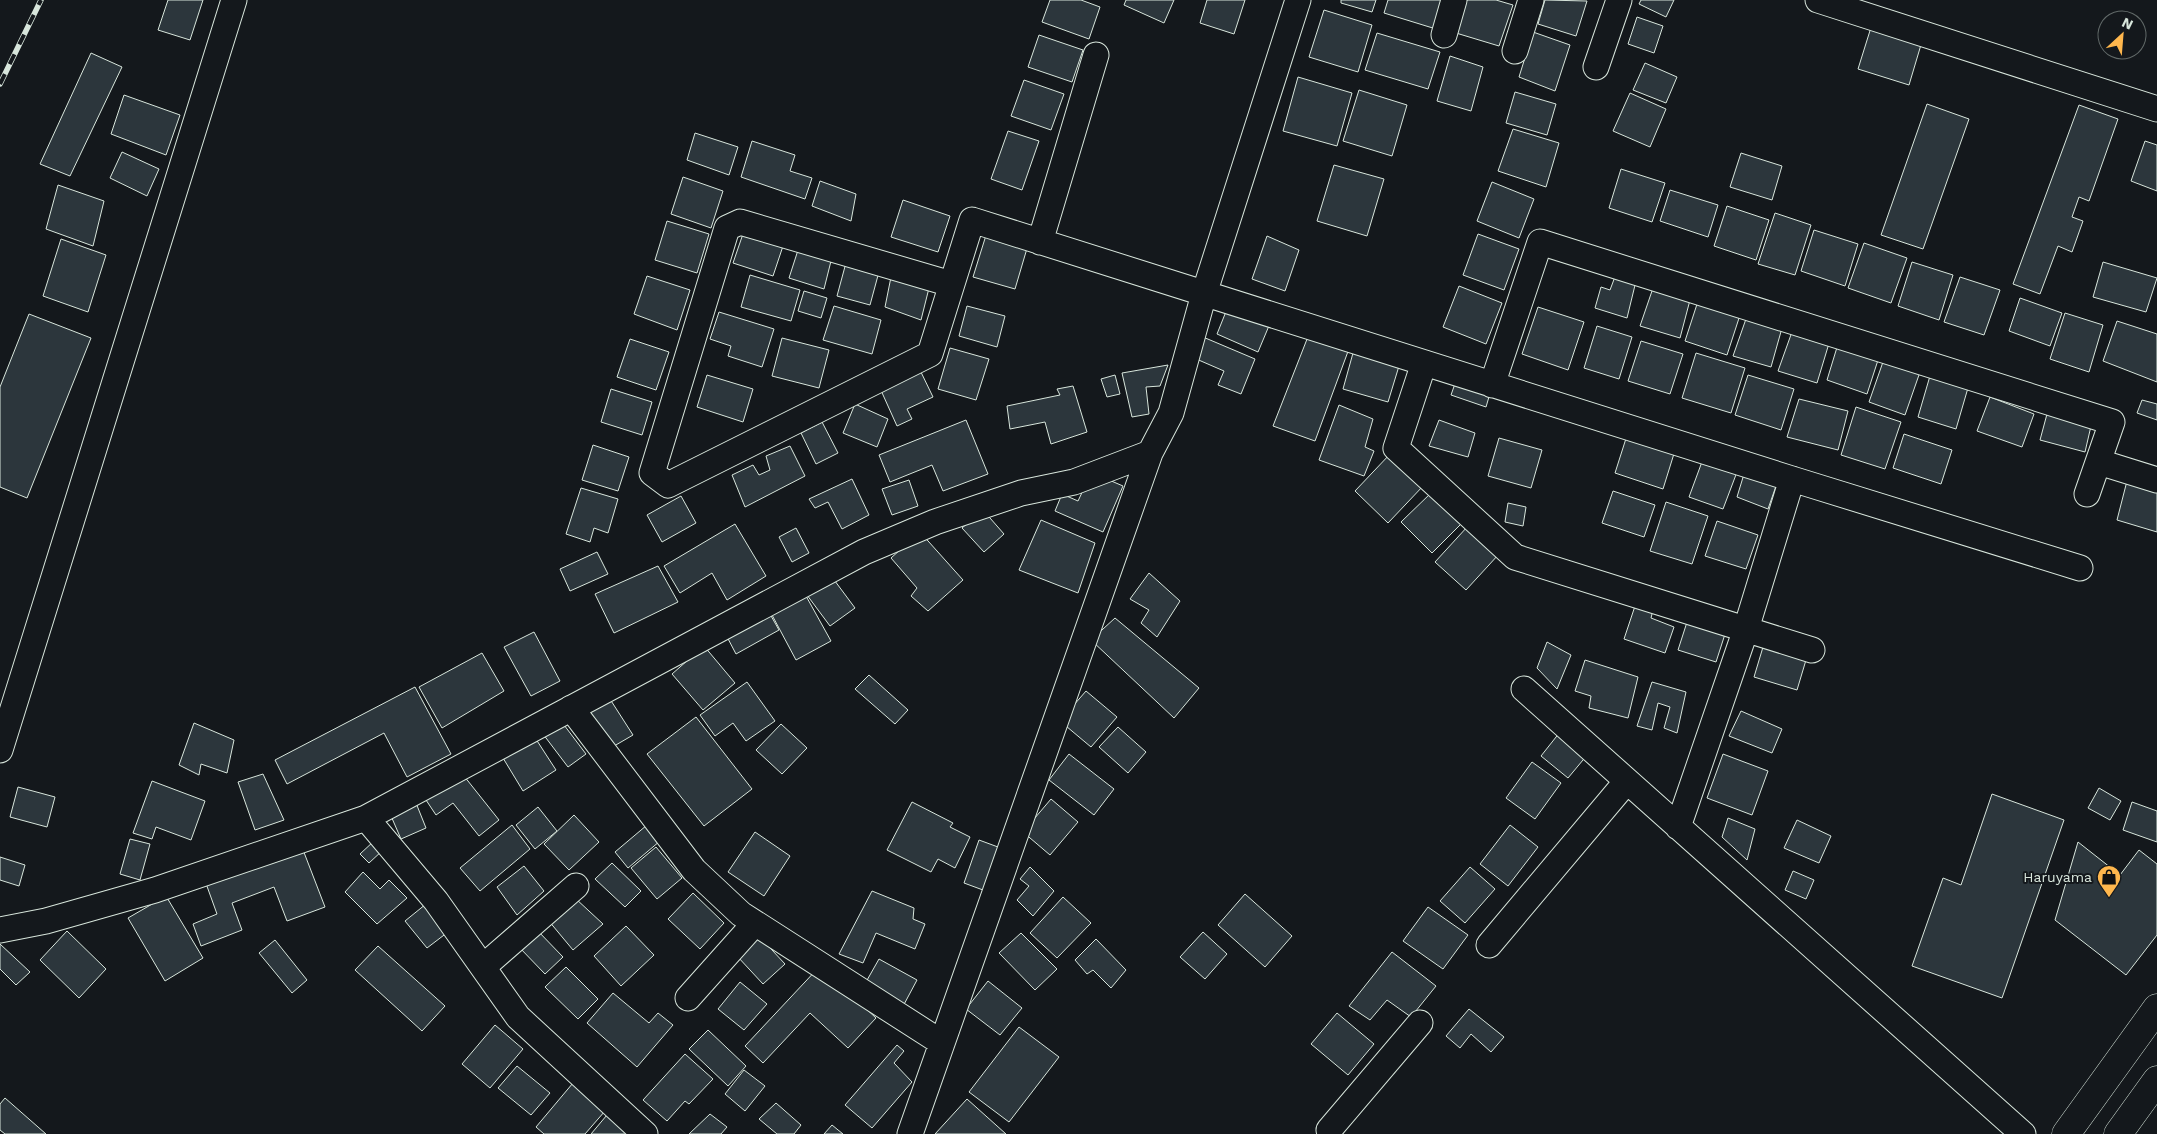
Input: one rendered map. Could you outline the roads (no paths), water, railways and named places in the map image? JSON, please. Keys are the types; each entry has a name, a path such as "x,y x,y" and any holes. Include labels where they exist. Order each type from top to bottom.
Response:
{"highway":[{"path":"2066,1134 2157,1008"},
{"path":"2118,1134 2157,1080"}],"street":[{"path":"0,750 234,0"},
{"path":"910,1134 1150,453 1171,413 1204,294 1298,0"},
{"path":"1444,36 1454,0"},
{"path":"1515,50 1531,0"},
{"path":"1596,67 1619,0"},
{"path":"1818,0 2157,109"},
{"path":"1040,242 1096,55"},
{"path":"951,284 740,222 727,228 652,473 668,485 930,354 972,220 1492,385 2080,568"},
{"path":"1492,385 1540,242 2112,422 2087,494"},
{"path":"1424,363 1396,448 1515,556 1812,650"},
{"path":"0,930 46,921 154,890 366,818 864,552 935,522 1021,493 1074,482 1150,453"},
{"path":"2099,462 2157,480"},
{"path":"1678,827 1746,629 1792,479"},
{"path":"1524,689 2023,1134"},
{"path":"571,708 694,870 741,914 942,1043"},
{"path":"1489,945 1627,781"},
{"path":"366,818 436,901 518,1018 645,1134"},
{"path":"483,967 576,886"},
{"path":"688,998 755,923"},
{"path":"1329,1130 1420,1023"}],"railway":[{"path":"0,84 41,0"}],"place":[{"name":"Haruyama","path":"2109,898"}]}
